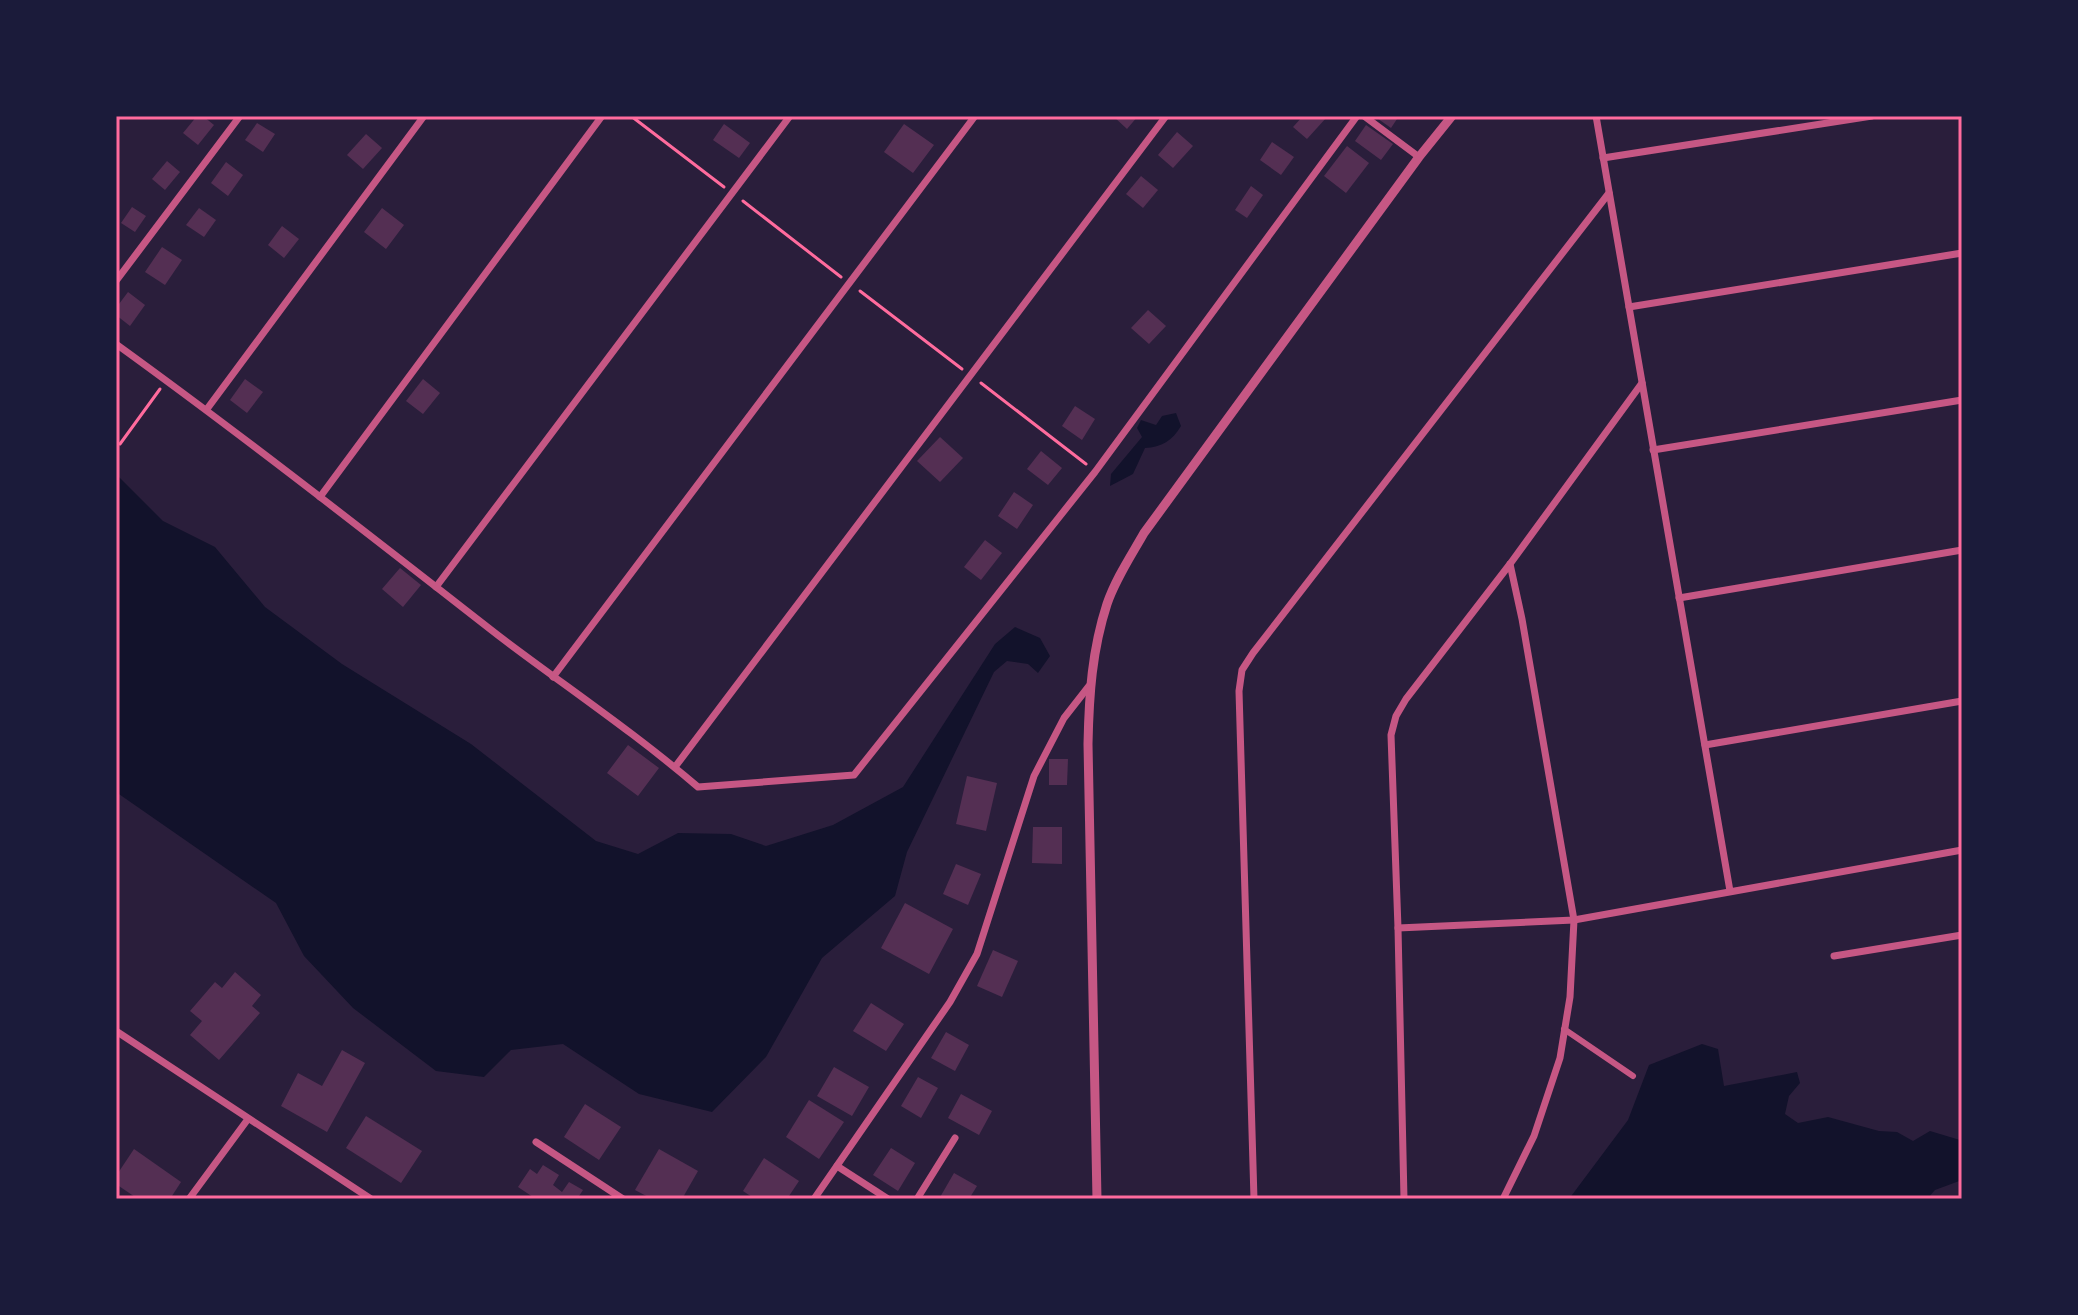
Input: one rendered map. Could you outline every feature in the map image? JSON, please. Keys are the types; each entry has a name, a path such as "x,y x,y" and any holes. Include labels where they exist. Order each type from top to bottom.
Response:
{"street":[{"path":"116,281 240,116"},
{"path":"207,409 424,116"},
{"path":"320,497 602,116"},
{"path":"436,587 790,116"},
{"path":"553,677 975,116"},
{"path":"675,767 1166,116"},
{"path":"116,344 207,409 698,787 854,775 1095,472 1357,116"},
{"path":"1364,116 1419,157"},
{"path":"1097,1199 1089,686 1108,603 1121,571 1144,533 1452,116"},
{"path":"1596,116 1730,891"},
{"path":"1603,158 1872,116"},
{"path":"1254,1199 1239,691 1242,670 1609,193"},
{"path":"1629,307 1962,253"},
{"path":"1404,1199 1391,735 1396,716 1642,383"},
{"path":"1653,450 1962,400"},
{"path":"1679,598 1962,550"},
{"path":"1503,1199 1534,1136 1560,1058 1570,997 1574,920 1510,564"},
{"path":"814,1199 950,1002 977,954 1034,776 1064,718 1089,686"},
{"path":"1705,745 1962,701"},
{"path":"1398,928 1574,920 1962,850"},
{"path":"1834,956 1962,935"},
{"path":"1564,1029 1633,1076"},
{"path":"116,1031 371,1199"},
{"path":"189,1199 248,1119"},
{"path":"917,1199 955,1138"},
{"path":"536,1142 623,1199"},
{"path":"837,1166 888,1199"}],"path":[{"path":"631,116 1095,472"},
{"path":"120,444 166,380"}],"shaded area":[{"path":"116,116 1962,116 1962,1199 116,1199"},
{"path":"1176,413 1181,426 1174,436 1161,445 1145,448 1133,474 1110,486 1111,474 1142,437 1137,428 1141,420 1156,425 1162,416"},
{"path":"116,474 163,521 215,547 265,607 342,664 471,744 596,841 638,854 678,833 731,834 766,846 833,825 903,787 995,644 1015,627 1040,638 1050,656 1038,673 1028,664 1007,661 994,672 907,852 895,896 822,958 766,1057 712,1112 639,1094 563,1044 511,1050 484,1077 436,1071 353,1008 304,956 276,903 116,792"},
{"path":"1702,1044 1718,1049 1724,1086 1797,1072 1800,1083 1789,1096 1785,1114 1798,1123 1828,1117 1879,1131 1897,1132 1913,1141 1930,1131 1960,1140 1962,1110 1962,1180 1935,1190 1927,1199 1569,1199 1628,1120 1649,1065"}],"building":[{"path":"197,116 203,116 214,125 198,145 183,133"},
{"path":"1113,116 1138,116 1127,129"},
{"path":"1303,116 1326,118 1307,139 1293,127"},
{"path":"1374,116 1399,116 1391,128"},
{"path":"257,123 275,134 263,152 245,140"},
{"path":"724,124 750,143 739,158 713,140"},
{"path":"904,124 934,145 913,173 884,152"},
{"path":"1366,125 1393,144 1381,160 1355,141"},
{"path":"1177,132 1193,146 1173,168 1158,155"},
{"path":"366,134 382,148 363,169 347,155"},
{"path":"1272,142 1294,157 1281,175 1260,160"},
{"path":"1347,146 1369,163 1346,193 1324,176"},
{"path":"167,161 180,172 165,190 152,179"},
{"path":"226,162 243,175 228,196 211,183"},
{"path":"1141,176 1158,190 1143,208 1126,194"},
{"path":"1251,186 1263,195 1247,218 1235,210"},
{"path":"132,207 146,216 135,232 121,223"},
{"path":"199,208 216,220 204,237 186,225"},
{"path":"382,208 404,225 386,249 364,232"},
{"path":"282,226 299,239 284,258 268,245"},
{"path":"162,247 182,260 165,285 145,272"},
{"path":"128,292 145,305 130,326 116,315 116,308"},
{"path":"1148,310 1166,326 1149,344 1131,328"},
{"path":"245,379 263,392 247,413 230,400"},
{"path":"423,379 440,393 423,414 406,401"},
{"path":"1075,406 1095,419 1082,440 1062,426"},
{"path":"940,437 963,458 940,482 917,461"},
{"path":"1041,451 1062,468 1048,485 1027,469"},
{"path":"1014,492 1033,505 1017,529 998,516"},
{"path":"985,540 1002,553 981,580 964,567"},
{"path":"400,568 421,585 403,607 382,589"},
{"path":"628,745 659,768 638,796 607,773"},
{"path":"1049,759 1068,759 1067,785 1049,785"},
{"path":"967,776 997,783 986,831 956,824"},
{"path":"1033,827 1062,827 1062,864 1032,863"},
{"path":"956,864 981,874 968,905 943,894"},
{"path":"905,903 953,929 929,974 881,948"},
{"path":"993,950 1018,961 1002,997 977,986"},
{"path":"235,972 261,995 252,1006 260,1013 219,1060 190,1035 202,1021 190,1011 215,982 222,988"},
{"path":"871,1003 904,1024 886,1051 853,1031"},
{"path":"946,1032 969,1045 955,1071 931,1058"},
{"path":"342,1050 365,1063 327,1132 281,1106 298,1073 322,1086"},
{"path":"834,1067 869,1087 852,1116 817,1096"},
{"path":"918,1077 938,1088 921,1118 901,1106"},
{"path":"961,1094 992,1111 979,1135 948,1118"},
{"path":"809,1100 844,1122 819,1159 786,1137"},
{"path":"585,1104 621,1127 599,1160 564,1137"},
{"path":"366,1116 422,1151 401,1183 346,1148"},
{"path":"891,1148 915,1163 898,1191 873,1175"},
{"path":"134,1149 181,1182 170,1199 138,1199 116,1184 116,1176"},
{"path":"659,1149 698,1171 682,1199 652,1199 635,1190"},
{"path":"764,1158 799,1181 787,1199 755,1199 743,1191"},
{"path":"543,1165 559,1175 553,1185 562,1192 569,1182 583,1190 577,1199 536,1199 518,1187 530,1169 537,1174"},
{"path":"954,1173 977,1186 969,1199 939,1199"}]}
